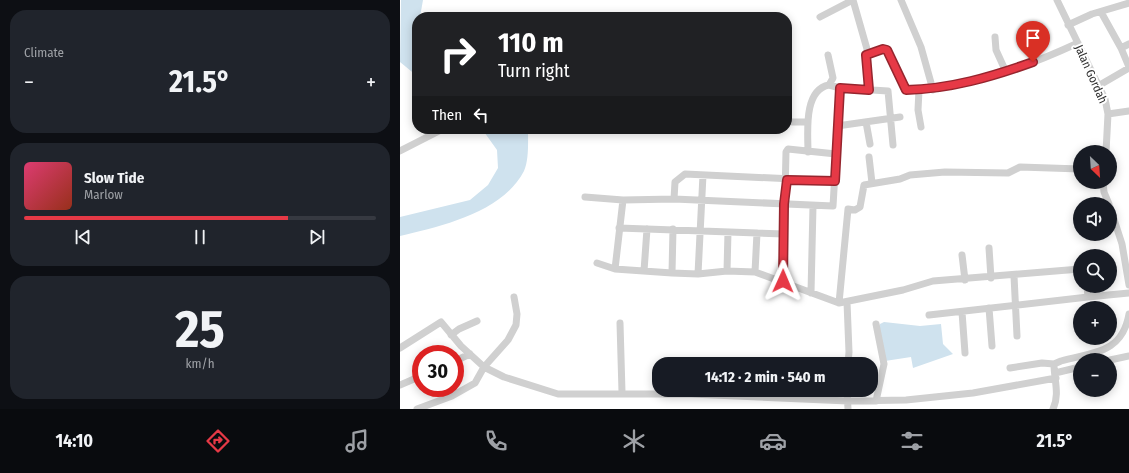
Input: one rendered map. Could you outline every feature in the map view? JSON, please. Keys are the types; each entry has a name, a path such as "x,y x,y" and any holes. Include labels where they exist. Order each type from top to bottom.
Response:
{"street":[{"path":"820,17 853,0 867,48 866,55 869,90"},
{"path":"901,0 920,47 933,90"},
{"name":"Jalan Gordah","path":"1057,0 1105,99 1108,114 1106,145"},
{"path":"1068,25 1129,3"},
{"path":"1098,86 1129,68 1121,48 1101,12"},
{"path":"995,36 996,50 1006,72"},
{"path":"866,55 883,49 887,50 906,90 933,90 1006,72 1046,58 1078,43"},
{"path":"1121,48 1129,44"},
{"path":"828,55 833,78 829,85"},
{"path":"808,152 808,122 810,104 822,87 829,85 840,88 888,91 893,145"},
{"path":"585,197 623,200 674,199 833,206 840,88"},
{"path":"919,90 918,110 922,127"},
{"path":"1108,114 1129,111"},
{"path":"837,126 900,117"},
{"path":"792,122 808,122"},
{"path":"866,122 870,144"},
{"path":"400,152 434,134"},
{"path":"783,281 784,204 787,180 787,151 788,149 836,154"},
{"path":"869,157 872,183"},
{"path":"849,357 843,302 848,209 856,210 860,207 863,186 872,183 900,179 910,175 945,172 1010,173 1020,167 1073,169"},
{"path":"674,199 675,182 678,178 685,174 787,180 835,181"},
{"path":"698,274 703,174"},
{"path":"615,269 623,200"},
{"path":"811,293 813,206"},
{"path":"1117,223 1126,244 1129,285"},
{"path":"619,228 784,234"},
{"path":"644,271 646,229"},
{"path":"672,273 673,229"},
{"path":"727,271 728,232"},
{"path":"756,272 757,233"},
{"path":"989,248 991,278"},
{"path":"962,255 965,280"},
{"path":"598,263 615,269 672,273 698,274 727,271 756,272 783,281 811,293 843,302 933,282 1073,270"},
{"path":"1014,276 1017,336"},
{"path":"1088,293 1088,297"},
{"path":"929,315 962,312 1015,304 1129,293"},
{"path":"417,409 452,396 475,383 484,367 508,340 516,325 518,314 514,297"},
{"path":"989,308 992,346"},
{"path":"962,312 965,353"},
{"path":"1010,368 1042,363 1054,364 1109,348 1117,341 1129,314"},
{"path":"451,335 459,329 477,321"},
{"path":"400,348 439,322 484,367 504,377 558,394 594,395 622,392 778,396 848,401 876,401 938,398 1056,375 1073,369"},
{"path":"620,323 622,392"},
{"path":"876,324 884,364 876,401"},
{"path":"464,357 470,354"},
{"path":"1117,359 1129,356"},
{"path":"1053,409 1056,400 1056,375 1054,364"},
{"path":"400,385 412,380"},
{"path":"848,397 848,409"}],"water":[{"path":"401,0 423,0 421,12 412,12 412,72 400,62"},
{"path":"486,134 528,134 526,167 514,185 501,197 469,216 434,228 400,236 400,217 470,200 488,185 498,168 497,150"},
{"path":"884,322 920,326 941,324 943,344 953,354 913,368 911,357 885,361 879,328 880,324"}],"route":[{"path":"783,281 784,204 787,180 835,181 840,88 869,90 866,55 883,49 887,50 906,90 933,90 953,86 993,76 1033,62"}]}
